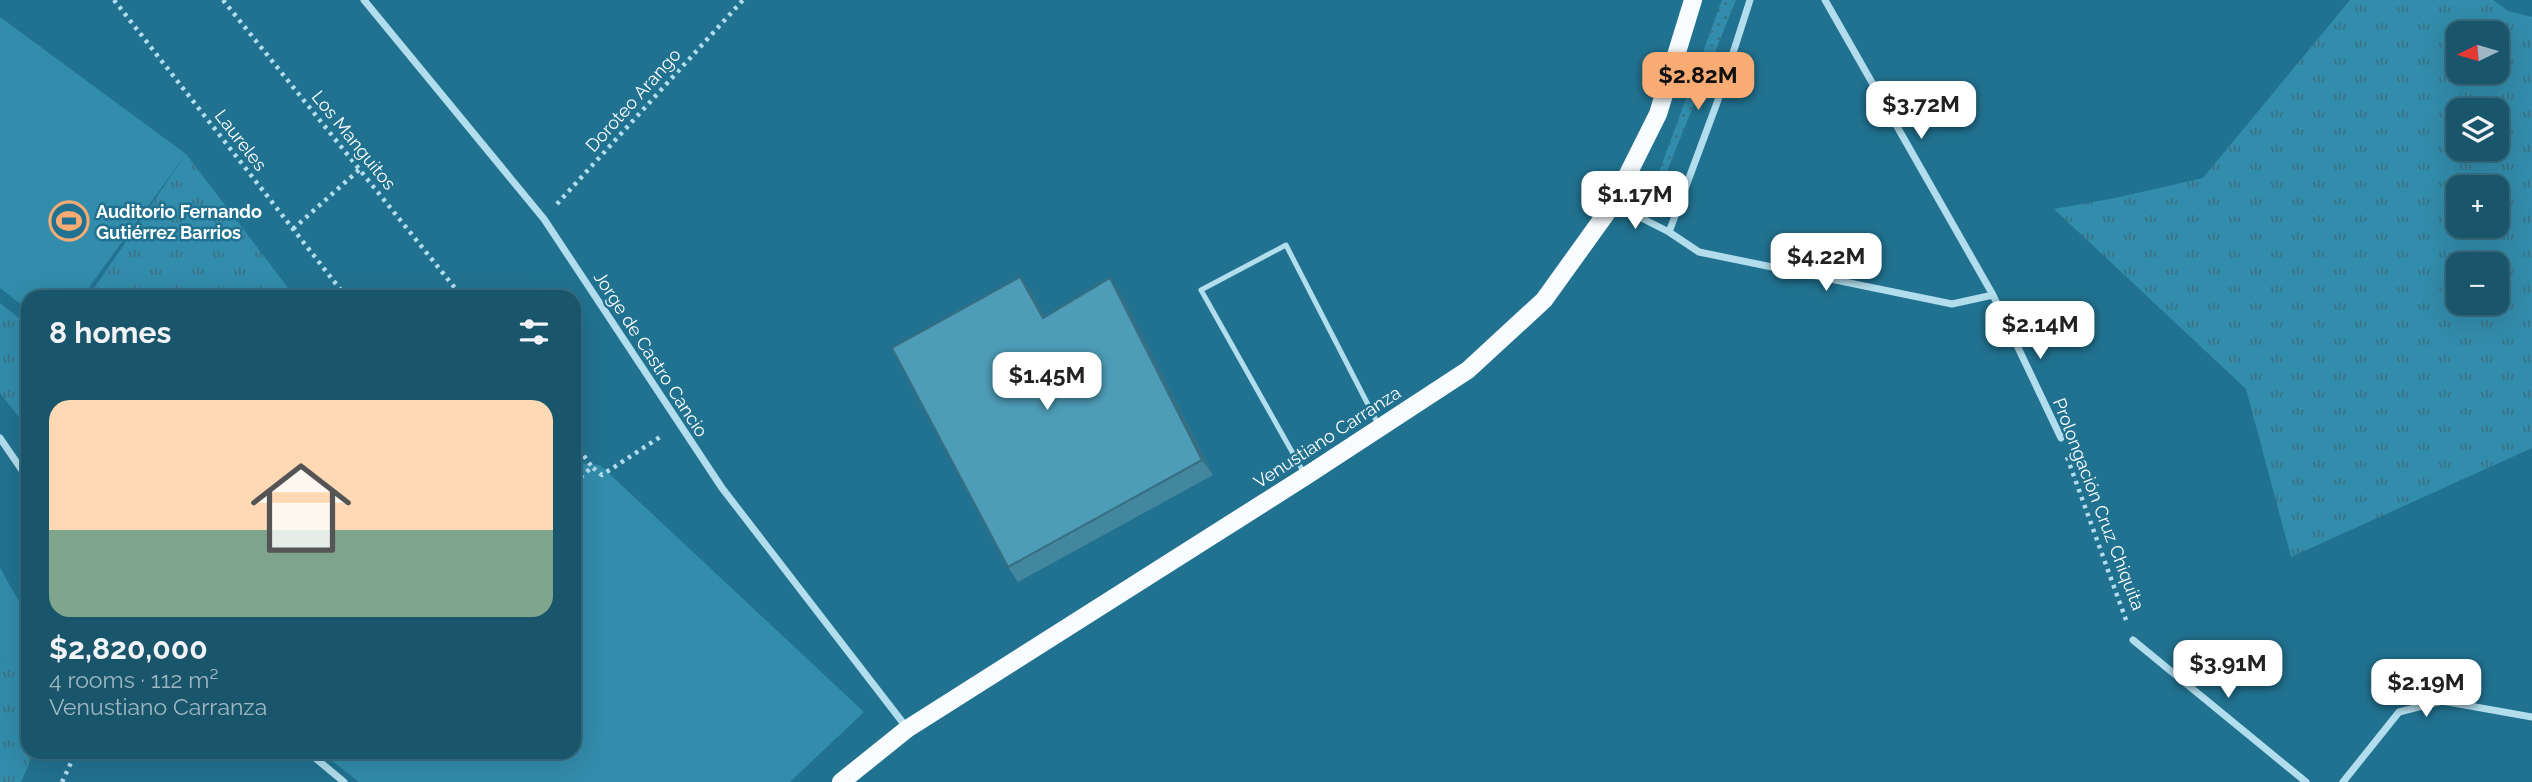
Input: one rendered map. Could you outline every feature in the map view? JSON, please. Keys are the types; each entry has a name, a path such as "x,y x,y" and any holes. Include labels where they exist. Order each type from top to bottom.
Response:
{"main road":[{"name":"Venustiano Carranza","path":"841,782 907,729 1468,370 1544,300 1613,204 1658,114 1693,0"}],"street":[{"name":"Jorge de Castro Cancio","path":"364,0 544,219 722,488 907,729"},
{"path":"1669,232 1718,100 1750,0"},
{"name":"Prolongación Cruz Chiquita","path":"1825,0 1993,295 2060,438"},
{"path":"1613,204 1669,232 1699,252 1952,304 1993,295"},
{"path":"0,438 21,469"},
{"path":"2133,640 2306,782"},
{"path":"2343,782 2399,712 2442,701 2532,717"},
{"path":"316,759 344,782"}],"lane":[{"path":"1306,476 1201,290 1286,245 1380,428"}],"path":[{"name":"Laureles","path":"114,0 341,290"},
{"name":"Los Manguitos","path":"223,0 457,290"},
{"name":"Doroteo Arango","path":"544,219 743,0"},
{"path":"293,229 360,169"},
{"path":"581,452 602,475 679,425"},
{"name":"Prolongación Cruz Chiquita","path":"2060,438 2133,640"},
{"path":"581,477 592,467"},
{"path":"62,782 73,759"}],"green space":[{"path":"1722,0 1736,0 1661,186 1655,183"},
{"path":"2350,0 2493,0 2508,11 2532,17 2532,448 2291,557 2246,389 2054,209 2203,178"},
{"name":"Auditorio Fernando Gutiérrez Barrios","path":"0,17 186,154 87,290 21,290 21,304 0,288"},
{"path":"186,154 290,290 93,290"},
{"path":"0,303 21,320 21,420 0,393"},
{"path":"581,463 600,465 864,712 790,782 359,782 330,759 581,759"},
{"path":"0,568 21,605 21,651 0,663"},
{"path":"21,651 21,759 31,759 21,782 0,782 0,663"}],"building":[{"path":"1020,277 1043,318 1110,278 1202,460 1008,567 892,348"}],"place":[{"name":"Auditorio Fernando Gutiérrez Barrios","path":"69,221"}]}
